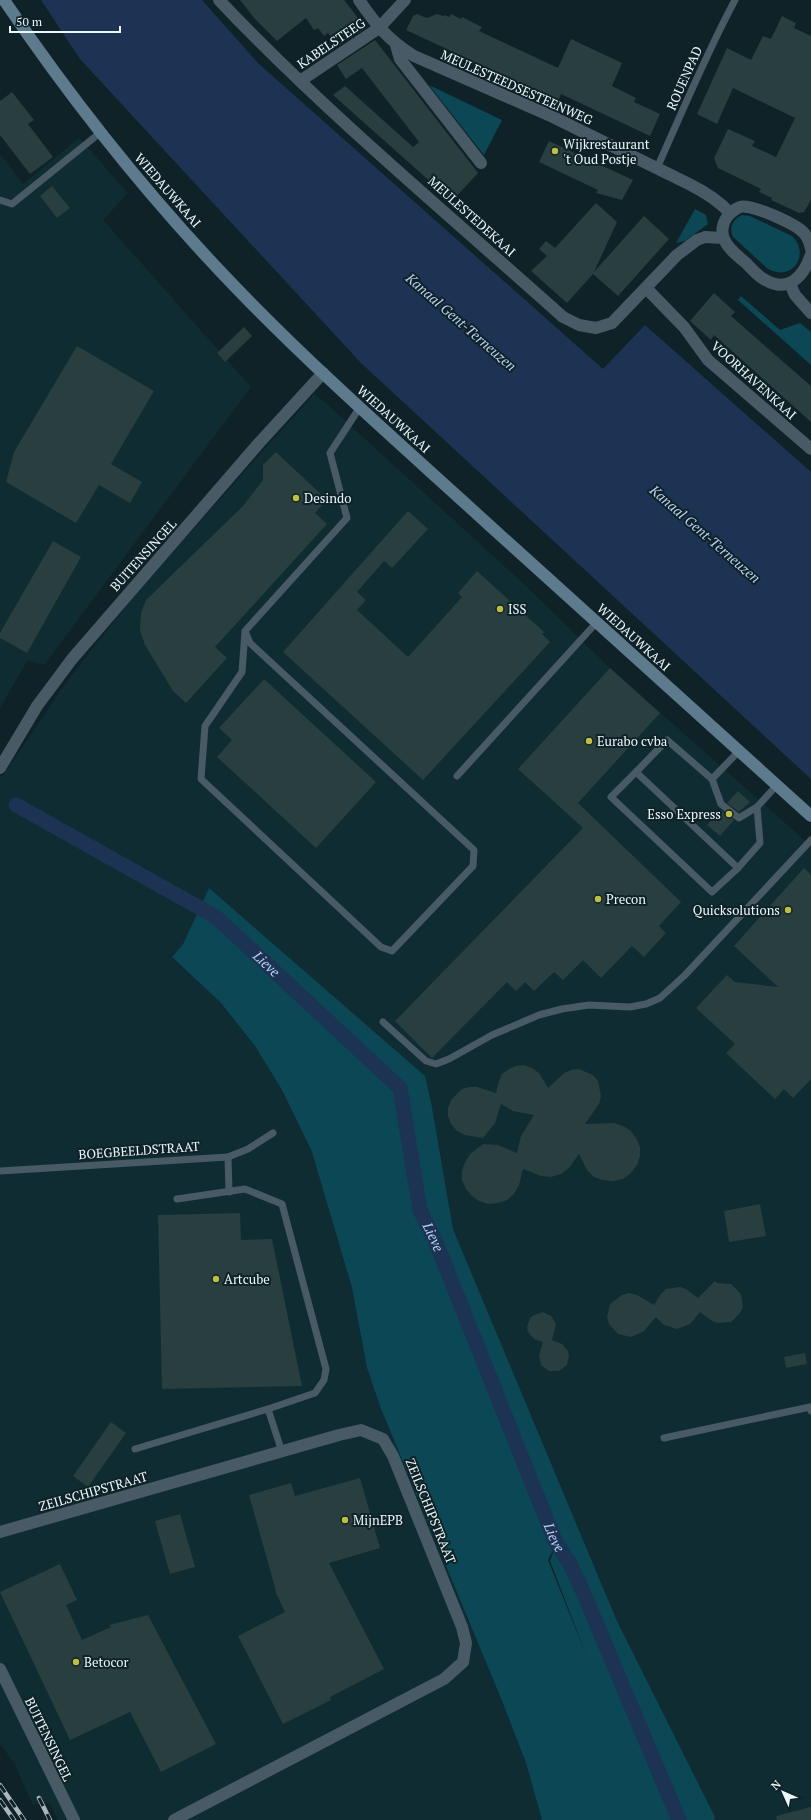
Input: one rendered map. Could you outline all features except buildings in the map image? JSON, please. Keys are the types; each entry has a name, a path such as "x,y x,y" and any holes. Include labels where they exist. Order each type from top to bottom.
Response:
{"main road":[{"name":"WIEDAUWKAAI","path":"4,0 31,40 101,132 152,195 244,296 360,408 811,816"}],"street":[{"name":"MEULESTEDEKAAI","path":"219,0 300,81 563,316 578,325 596,328 612,323 650,291 677,255 697,240 704,237 723,238"},
{"name":"MEULESTEEDSESTEENWEG","path":"359,0 379,28 396,45 414,56 553,116 708,194 722,204 730,213"},
{"name":"KABELSTEEG","path":"300,81 379,28 405,0"},
{"name":"MEULESTEEDSESTEENWEG","path":"396,45 400,59 404,65 481,163"},
{"path":"811,249 807,227 789,223 752,207 740,206 730,213 724,220 722,230 723,238 729,248 762,278 771,283 790,284 800,277 808,264 811,254"},
{"path":"790,284 794,295 811,312"},
{"name":"VOORHAVENKAAI","path":"650,291 684,327 708,360 811,449"},
{"name":"BUITENSINGEL","path":"3,764 37,706 72,659 259,443 323,373"},
{"name":"ZEILSCHIPSTRAAT","path":"0,1532 361,1430 383,1439 393,1456 462,1627 466,1643 463,1662 444,1679 174,1820"},
{"name":"BUITENSINGEL","path":"0,1669 74,1820"}],"lane":[{"name":"ROUENPAD","path":"657,168 689,95 735,0"},
{"path":"0,200 12,204 101,132"},
{"path":"245,631 250,643 474,850 473,866 392,951 381,947 201,779 205,726 242,672 245,631 347,518 330,453 360,408"},
{"path":"457,776 597,622"},
{"path":"757,807 760,843 738,868 712,892 611,797 667,740 712,779 721,804 739,818 757,807 777,785"},
{"path":"712,779 739,751"},
{"path":"636,772 738,868"},
{"path":"383,1022 426,1061 436,1064 449,1059 492,1035 539,1015 562,1009 589,1005 630,1007 646,1004 660,998 685,975 811,840"},
{"name":"BOEGBEELDSTRAAT","path":"0,1171 228,1156 248,1149 273,1134"},
{"path":"228,1156 230,1192"},
{"path":"135,1449 268,1410 315,1393 324,1380 326,1368 282,1204 245,1190 177,1198"},
{"path":"664,1438 810,1407 811,1411"},
{"path":"268,1410 282,1452"}],"shaded area":[{"path":"429,85 502,120 484,155"},
{"path":"79,138 128,193 103,220 251,387 44,665 27,661 0,708 0,154 23,184"},
{"path":"695,209 706,215 708,224 685,241 676,243"},
{"path":"742,215 750,216 792,236 800,251 796,264 791,269 785,272 777,272 768,269 733,237 731,230 732,224"},
{"path":"741,296 780,330 800,323 811,332 811,365 738,300"},
{"path":"314,394 328,405 525,585 610,668 811,846 811,1820 714,1820 715,1817 617,1621 453,1229 432,1107 209,889 183,944 172,957 221,1003 255,1046 282,1090 312,1152 352,1288 367,1368 381,1409 502,1701 526,1763 542,1820 58,1820 49,1803 33,1805 14,1763 0,1744 0,775 2,777 65,684 139,589"},
{"path":"209,888 425,1076 432,1107 453,1229 617,1621 715,1817 714,1820 542,1820 526,1763 502,1701 381,1409 367,1368 352,1288 312,1152 282,1090 255,1046 221,1003 172,957 183,944","holes":["555,1547 550,1561 587,1657 548,1560"]}],"water":[{"name":"Kanaal Gent-Terneuzen","path":"41,0 202,0 259,64 603,369 645,325 811,472 811,779 361,363 80,59"}],"waterway":[{"name":"Lieve","path":"16,805 216,917 400,1088 420,1210 435,1240 556,1543 569,1562 584,1594 679,1820"}],"railway":[{"path":"0,1785 24,1820"},
{"path":"39,1798 50,1820"},
{"path":"0,1800 14,1820"}],"place":[{"name":"Wijkrestaurant 't Oud Postje","path":"555,151"},
{"name":"Desindo","path":"296,498"},
{"name":"ISS","path":"500,609"},
{"name":"Eurabo cvba","path":"589,741"},
{"name":"Esso Express","path":"729,814"},
{"name":"Precon","path":"598,899"},
{"name":"Quicksolutions","path":"788,910"},
{"name":"Artcube","path":"216,1279"},
{"name":"MijnEPB","path":"345,1520"},
{"name":"Betocor","path":"76,1662"}]}
